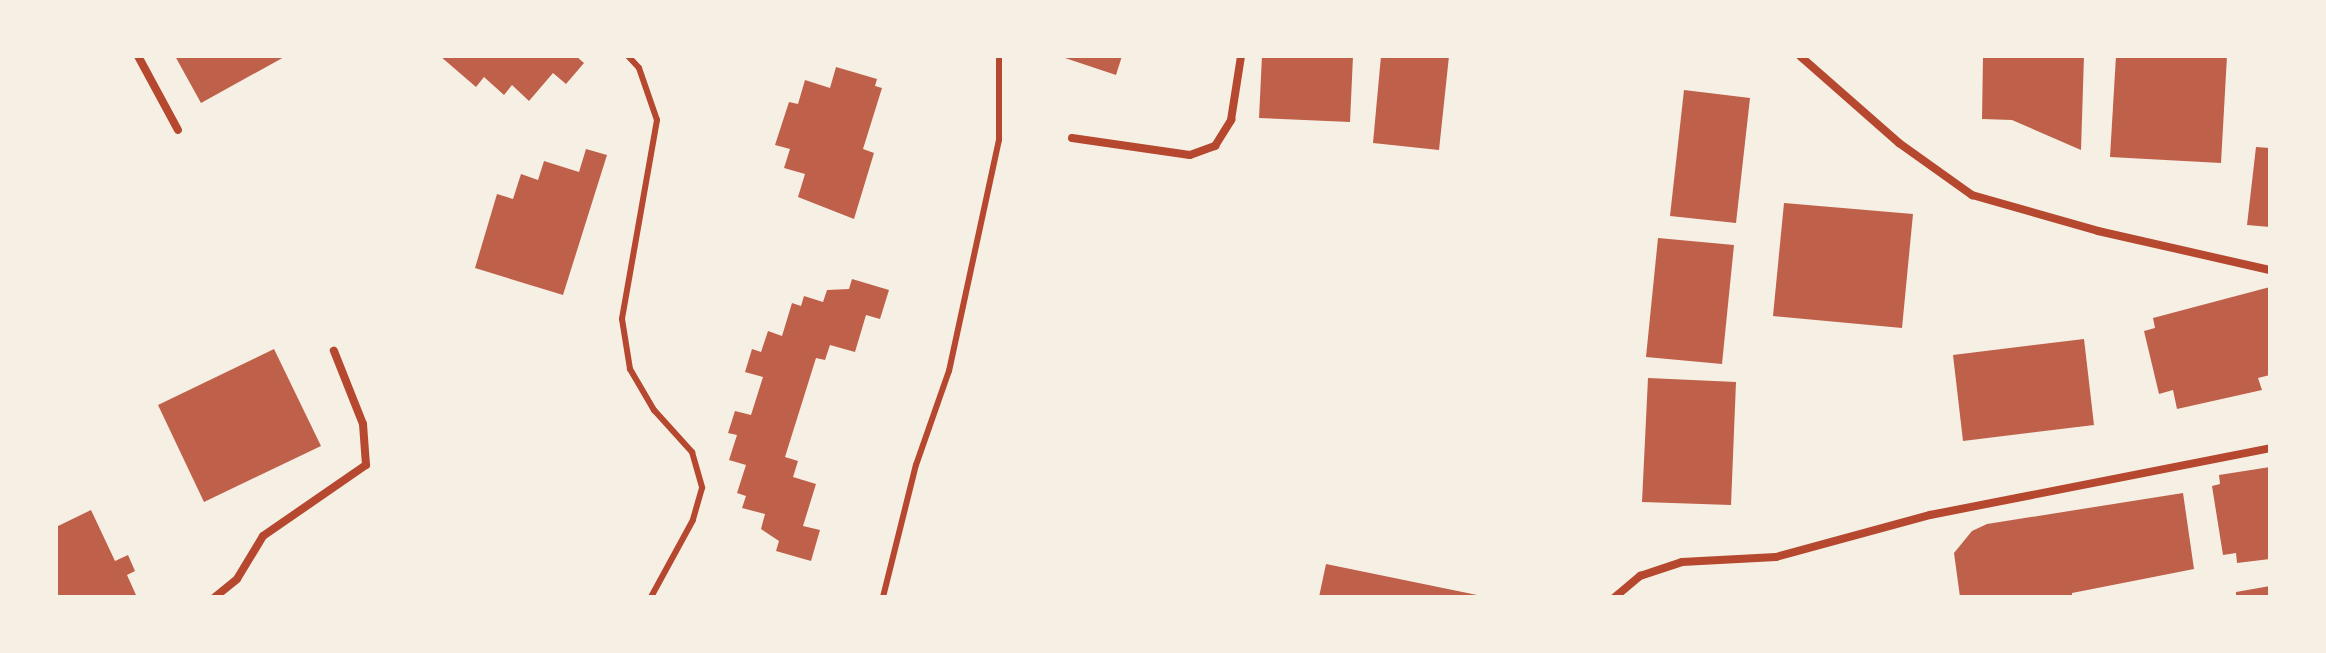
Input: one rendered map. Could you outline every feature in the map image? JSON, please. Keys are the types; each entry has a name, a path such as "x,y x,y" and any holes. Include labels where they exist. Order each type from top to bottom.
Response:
{"street":[{"path":"138,56 178,130"},
{"path":"1072,138 1190,155 1215,146 1231,120 1241,56"},
{"path":"1800,56 1899,143 1972,195 2098,231 2270,270"},
{"path":"215,597 237,579 274,526 366,465 363,424 334,351"},
{"path":"1615,597 1640,576 1682,562 1776,557 1930,515 2227,460 2270,448"}],"lane":[{"path":"628,56 639,68 657,120 622,319 630,369 654,410 692,452 702,488 693,520 651,597"},
{"path":"883,597 916,465 949,371 999,140 999,56"}],"building":[{"path":"175,56 286,56 201,103"},
{"path":"440,56 576,56 584,63 566,84 553,73 529,101 512,85 504,95 484,77 476,87"},
{"path":"1059,56 1122,56 1116,75"},
{"path":"1262,56 1353,56 1350,122 1259,118"},
{"path":"1381,56 1449,56 1439,150 1373,143"},
{"path":"1983,56 2084,56 2081,150 2012,120 1982,119"},
{"path":"2116,56 2227,56 2221,163 2110,157"},
{"path":"836,67 877,79 875,86 882,88 863,149 874,153 854,219 798,197 805,174 784,168 790,149 775,145 789,102 798,104 805,80 830,88"},
{"path":"1684,90 1750,98 1736,223 1670,216"},
{"path":"2256,147 2270,148 2270,227 2247,225"},
{"path":"586,149 607,155 563,295 475,268 497,194 513,199 521,174 538,180 544,161 579,172"},
{"path":"1784,203 1913,214 1902,328 1773,316"},
{"path":"1658,238 1734,245 1722,364 1646,357"},
{"path":"852,279 889,290 880,319 866,315 855,352 830,345 825,360 816,358 785,457 798,461 793,477 816,484 803,526 820,530 811,561 776,551 779,541 761,529 765,514 742,508 746,496 737,493 746,465 729,460 737,435 728,433 735,411 751,415 763,377 745,372 752,349 761,352 768,331 782,336 792,303 801,306 804,296 823,302 827,290 849,289"},
{"path":"2270,287 2270,375 2258,378 2262,390 2177,409 2173,390 2159,394 2144,331 2155,328 2153,318"},
{"path":"2084,339 2094,425 1963,441 1953,355"},
{"path":"274,349 321,446 204,502 158,405"},
{"path":"1648,378 1736,382 1731,505 1642,502"},
{"path":"2270,467 2270,559 2237,563 2236,553 2223,555 2212,486 2220,484 2219,475"},
{"path":"2183,493 2194,569 2072,593 2072,597 1960,597 1954,553 1972,531 1987,524"},
{"path":"91,510 115,561 128,555 135,571 127,575 136,595 56,597 56,527"},
{"path":"1326,564 1482,596 1482,597 1319,597"},
{"path":"2270,586 2270,597 2236,597 2236,592"}]}
